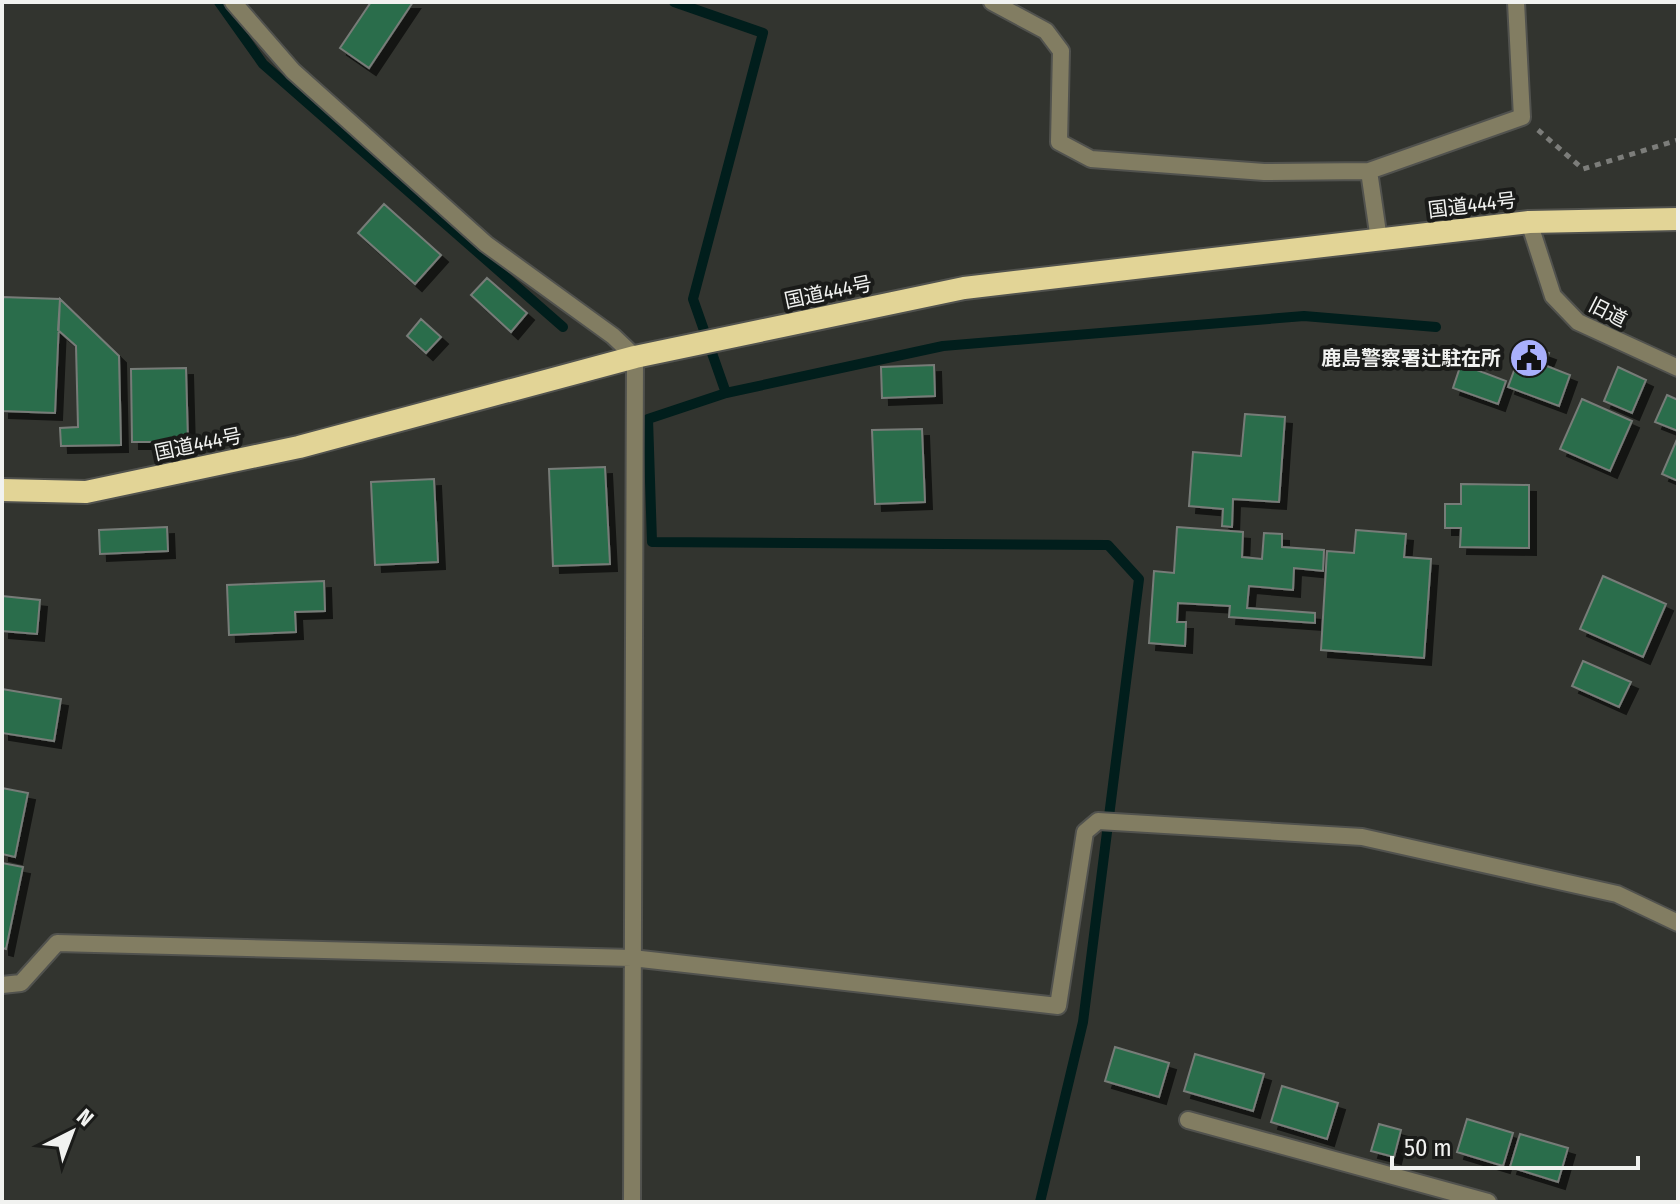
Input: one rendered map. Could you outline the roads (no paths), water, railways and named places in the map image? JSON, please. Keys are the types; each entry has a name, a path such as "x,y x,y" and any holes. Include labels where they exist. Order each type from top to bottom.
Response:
{"highway":[{"name":"国道444号","path":"2,490 86,492 268,454 635,357 964,288 1529,222 1678,219"}],"street":[{"path":"233,2 293,71 486,244 613,336 635,357 632,1202"},
{"path":"992,2 1046,31 1061,51 1059,142 1091,159 1264,172 1369,171 1522,117 1516,2"},
{"path":"1369,171 1379,240"},
{"name":"旧道","path":"1529,222 1553,296 1578,322 1678,368"},
{"path":"2,985 21,983 57,943 632,958 1058,1006 1085,832 1098,821 1362,837 1617,894 1678,923"},
{"path":"1188,1120 1488,1202"}],"waterway":[{"path":"219,2 263,64 563,327"},
{"path":"674,2 763,33 693,299 726,393"},
{"path":"1040,1202 1083,1022 1139,579 1108,545 652,542 648,419 726,393 943,346 1304,316 1436,327"}],"place":[{"name":"鹿島警察署辻駐在所","path":"1529,358"}]}
